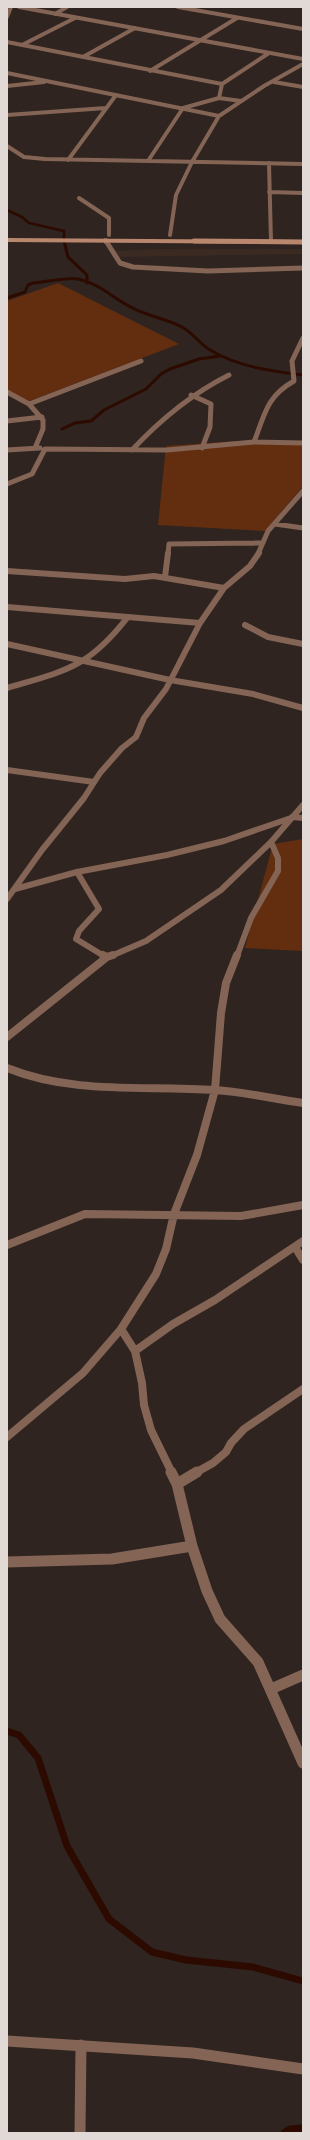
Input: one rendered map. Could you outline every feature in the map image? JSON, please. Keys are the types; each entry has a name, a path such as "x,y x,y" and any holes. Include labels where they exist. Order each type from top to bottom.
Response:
{"street":[{"path":"7,17 11,7"},
{"path":"20,7 303,59"},
{"path":"56,14 68,7"},
{"path":"178,7 303,29"},
{"path":"22,45 75,18"},
{"path":"150,71 237,18"},
{"path":"83,57 135,28"},
{"path":"7,42 222,84 269,53"},
{"path":"170,235 176,195 192,162 219,116 303,64"},
{"path":"7,73 219,116"},
{"path":"7,86 49,81"},
{"path":"274,82 303,87"},
{"path":"219,98 222,84"},
{"path":"68,160 116,95"},
{"path":"148,161 182,108 219,98 241,102"},
{"path":"7,115 106,108"},
{"path":"7,146 24,157 68,160 303,164"},
{"path":"269,163 271,239"},
{"path":"269,192 303,193"},
{"path":"79,198 109,218 109,235"},
{"path":"7,235 58,238"},
{"path":"78,238 109,235 170,235 271,239 303,242"},
{"path":"7,240 58,238 105,240 271,239 303,236"},
{"path":"105,240 120,263 140,268 303,268"},
{"path":"254,442 269,402 280,389 294,381 295,376 292,361 303,338"},
{"path":"29,404 141,361"},
{"path":"132,450 164,415 191,395 229,375"},
{"path":"7,392 29,404 42,417 43,428 35,448"},
{"path":"191,395 211,404 213,415 212,425 202,448"},
{"path":"7,420 42,417"},
{"path":"7,450 35,448 167,450 202,448 254,442 303,443"},
{"path":"8,483 32,474 45,449"},
{"path":"7,899 16,889 30,866 94,782 122,748 136,737 144,718 166,689 200,623 224,588 250,566 257,558 264,538 302,494"},
{"path":"275,524 303,528"},
{"path":"165,577 169,544 262,543"},
{"path":"7,571 125,578 149,576 165,577 224,588"},
{"path":"7,607 200,623"},
{"path":"7,688 69,668 82,662 107,642 127,618"},
{"path":"245,625 268,637 303,644"},
{"path":"7,644 82,662 170,680 253,694 303,708"},
{"path":"7,770 94,782"},
{"path":"7,1037 107,957 146,941 220,890 271,842 303,805"},
{"path":"7,892 78,872 224,841 291,818 303,818"},
{"path":"7,1437 83,1373 121,1329 156,1274 166,1249 174,1214 197,1155 215,1090 221,1013 226,983 251,918 278,871 278,858 271,842"},
{"path":"78,872 99,909 79,931 76,939 107,957"},
{"path":"7,1068 41,1079 72,1085 215,1090 303,1103"},
{"path":"7,1245 13,1244 85,1214 103,1213 138,1216 174,1214 241,1216 303,1205"},
{"path":"135,1351 173,1324 215,1300 303,1241"},
{"path":"295,1247 303,1260"},
{"path":"121,1329 135,1351 142,1383 144,1405 151,1430 177,1484 192,1546 207,1591 220,1619 258,1662 303,1763"},
{"path":"177,1484 213,1463 226,1452 231,1443 244,1429 303,1389"},
{"path":"7,1562 112,1559 192,1546"},
{"path":"271,1689 303,1675"},
{"path":"7,2041 81,2045 261,2061 303,2069"},
{"path":"80,2133 81,2045"}],"shaded area":[{"path":"159,249 303,249 303,254 114,257 113,251"},
{"path":"58,283 179,344 27,402 7,391 7,301"},
{"path":"237,441 303,444 303,486 265,531 158,525 166,446"},
{"path":"303,839 303,951 245,948 273,844"}],"waterway":[{"path":"7,210 22,217 29,223 64,231 64,241"},
{"path":"64,241 68,257 87,275 87,282"},
{"path":"7,298 25,292 28,285 33,283 62,279 78,279 87,282"},
{"path":"87,282 135,309 182,327 190,332 206,348 232,361 279,372 303,375"},
{"path":"62,429 75,423 91,421 104,410 146,389 161,374 170,369 199,359 220,356"},
{"path":"7,1731 19,1735 38,1758 67,1846 109,1919 152,1952 186,1960 253,1967 303,1981"},
{"path":"284,2133 290,2129 303,2128"}]}
